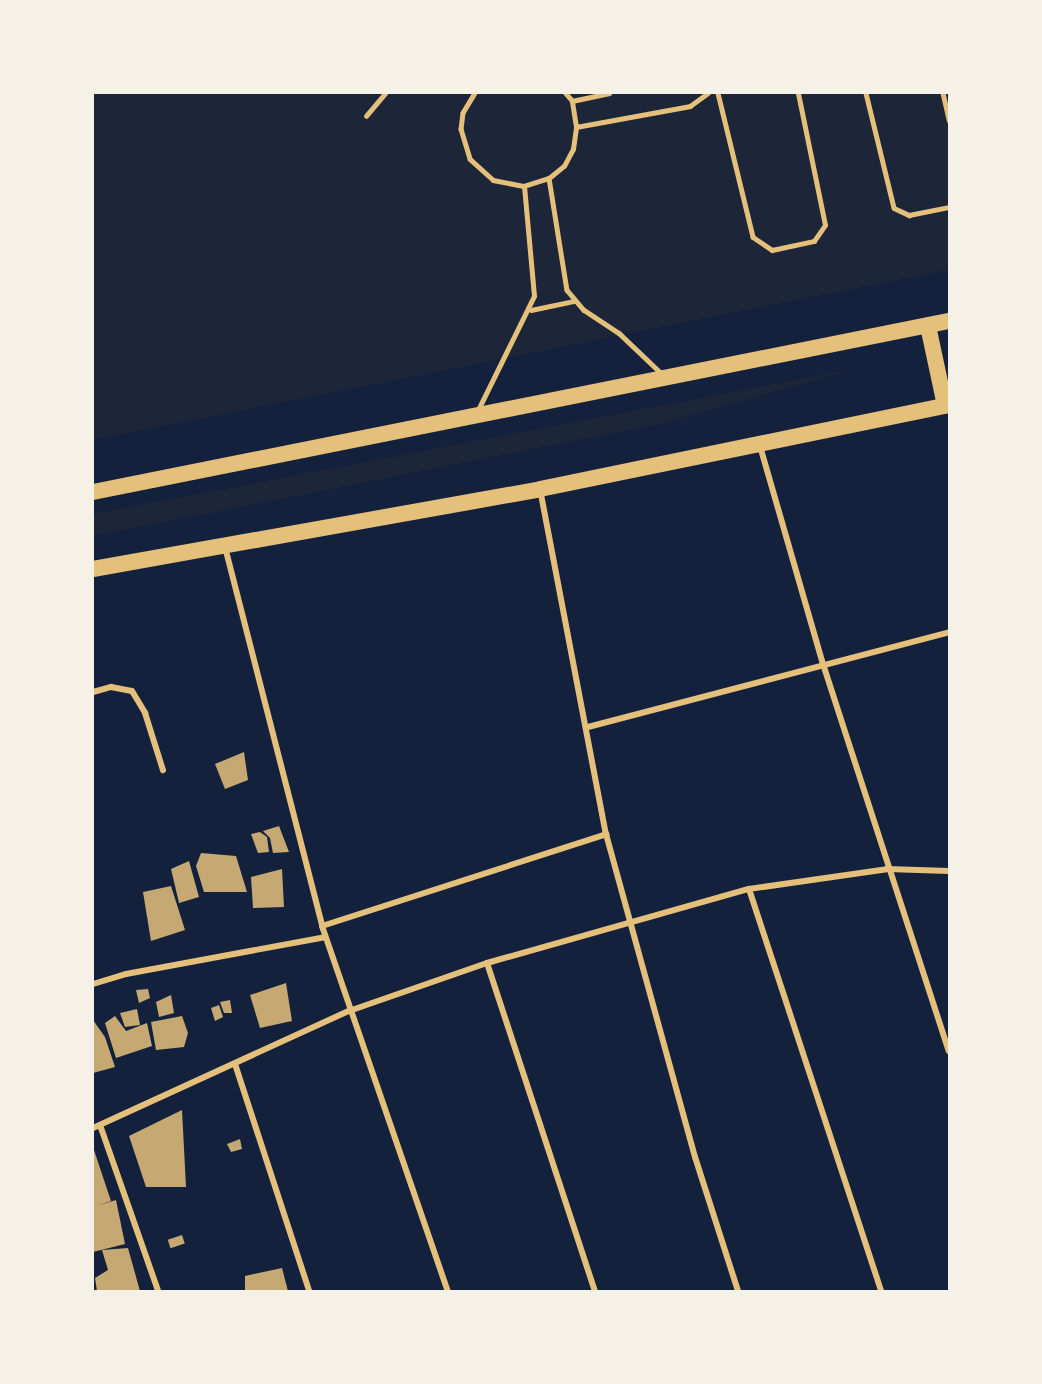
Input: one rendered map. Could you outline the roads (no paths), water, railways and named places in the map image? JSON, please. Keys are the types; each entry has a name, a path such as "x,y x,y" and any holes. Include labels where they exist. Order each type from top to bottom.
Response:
{"highway":[{"path":"99,489 667,379 949,321"},
{"path":"93,569 540,489 947,405 928,326"}],"street":[{"path":"759,442 823,664 887,869 949,1052"},
{"path":"540,489 588,728 606,834 628,922 738,1291"},
{"path":"224,544 322,926 349,1011 448,1291"},
{"path":"588,728 949,632"},
{"path":"93,692 111,687 132,691 145,713 163,770"},
{"path":"322,926 606,834"},
{"path":"93,1128 349,1011 487,963 750,889 887,869 949,870"},
{"path":"750,889 881,1291"},
{"path":"93,984 126,974 326,938"},
{"path":"487,963 595,1291"},
{"path":"235,1064 309,1291"},
{"path":"100,1125 158,1291"}],"lane":[{"path":"366,116 385,93"},
{"path":"474,93 463,113 461,129 470,159 493,180 524,186 549,178 564,166 573,149 576,126 572,101 565,93"},
{"path":"572,101 609,93"},
{"path":"576,126 690,106 708,93"},
{"path":"718,93 753,237 772,250 814,241 825,225 798,93"},
{"path":"866,93 894,208 909,215 949,207"},
{"path":"943,93 949,120"},
{"path":"549,178 563,278 574,301 619,333 667,379"},
{"path":"476,415 501,359 531,310 534,282 524,186"},
{"path":"531,310 574,301"}]}
